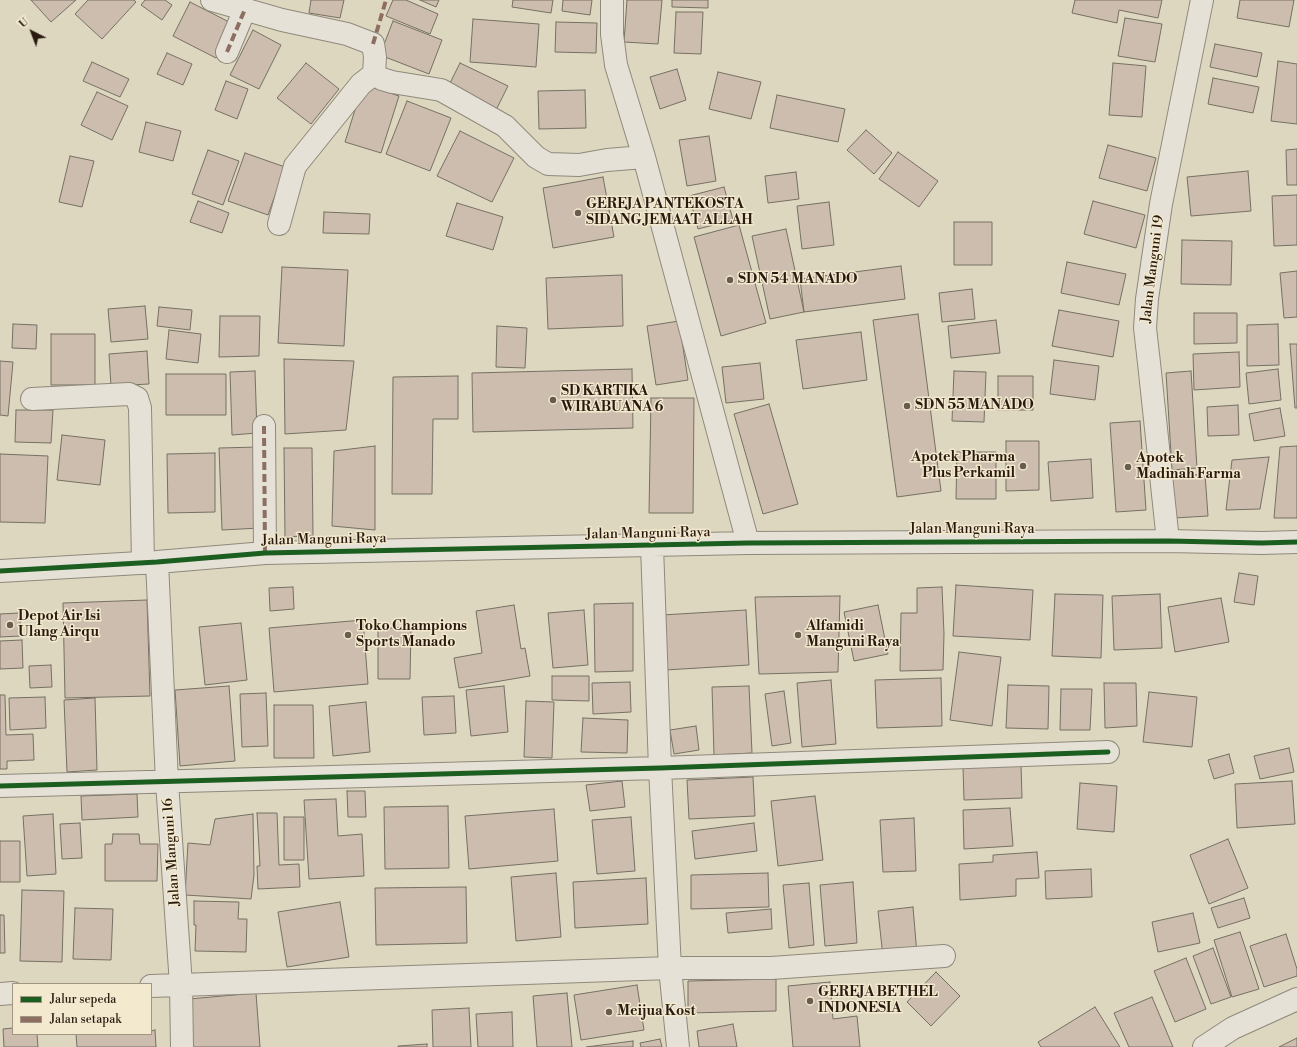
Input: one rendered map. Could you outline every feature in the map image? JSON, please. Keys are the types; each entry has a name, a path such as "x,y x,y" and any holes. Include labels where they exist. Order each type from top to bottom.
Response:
{"street":[{"path":"212,0 282,20 347,34 373,44 375,57 374,74 361,84 295,166 279,224"},
{"path":"612,0 612,34 616,66 644,157 748,543"},
{"name":"Jalan Manguni 19","path":"1168,541 1145,328 1147,299 1162,204 1202,0"},
{"path":"228,52 245,9"},
{"path":"374,74 382,79 392,82 441,90 505,126 536,157 548,164 579,165 607,160 644,157"},
{"name":"Jalan Manguni 16","path":"32,400 129,394 137,398 140,408 181,985 182,1047"},
{"path":"264,426 264,553"},
{"name":"Jalan Manguni Raya","path":"0,571 150,562 264,553 748,543 1168,541 1280,543"},
{"path":"652,546 660,768 670,968 678,1047"},
{"path":"0,786 660,768 1108,752"},
{"path":"152,986 670,968 771,968 944,956"},
{"path":"0,994 12,994"},
{"path":"1204,1047 1233,1028 1297,999"}],"building":[{"path":"31,0 76,0 51,22"},
{"path":"88,0 134,0 136,2 102,39 75,14"},
{"path":"145,0 165,0 172,5 162,20 141,5"},
{"path":"311,0 344,0 340,18 309,13"},
{"path":"393,0 406,0 438,14 430,34 386,16"},
{"path":"420,0 439,0 436,7"},
{"path":"513,0 553,0 551,13 512,7"},
{"path":"563,0 592,0 590,15 562,11"},
{"path":"627,0 662,0 658,44 624,42"},
{"path":"672,0 708,0 708,8 672,7"},
{"path":"1075,0 1162,0 1158,18 1119,10 1117,23 1072,13"},
{"path":"1240,0 1294,0 1289,27 1237,18"},
{"path":"190,2 233,24 216,58 173,36"},
{"path":"676,12 703,12 701,54 674,53"},
{"path":"1125,18 1162,24 1155,62 1118,56"},
{"path":"473,19 539,24 536,67 470,62"},
{"path":"393,21 442,40 429,74 380,55"},
{"path":"556,22 597,23 596,53 555,52"},
{"path":"253,30 281,45 259,89 230,75"},
{"path":"1215,44 1262,53 1257,77 1210,67"},
{"path":"167,53 192,64 183,85 157,74"},
{"path":"1278,61 1297,64 1297,124 1271,121"},
{"path":"92,62 129,79 120,97 83,81"},
{"path":"306,63 339,89 311,124 277,98"},
{"path":"460,63 508,86 495,112 447,89"},
{"path":"1113,63 1146,66 1142,117 1109,115"},
{"path":"677,69 686,100 660,109 650,77"},
{"path":"718,72 761,82 751,119 709,109"},
{"path":"1213,78 1259,87 1253,113 1208,104"},
{"path":"226,81 248,89 237,119 215,110"},
{"path":"363,84 399,96 381,153 345,142"},
{"path":"585,90 586,128 539,129 538,91"},
{"path":"97,92 128,106 112,140 81,125"},
{"path":"777,95 845,109 838,142 770,128"},
{"path":"407,101 451,118 430,171 386,154"},
{"path":"146,122 181,131 173,161 139,152"},
{"path":"866,130 892,153 874,174 847,150"},
{"path":"460,131 514,158 492,202 437,176"},
{"path":"709,136 716,181 687,186 679,140"},
{"path":"1108,145 1156,158 1147,191 1099,178"},
{"path":"1297,149 1297,185 1287,185 1286,150"},
{"path":"208,150 239,161 223,205 192,194"},
{"path":"898,152 938,181 919,207 879,179"},
{"path":"245,153 285,167 268,215 228,201"},
{"path":"70,156 94,161 82,207 59,202"},
{"path":"1248,171 1251,211 1191,216 1187,177"},
{"path":"796,172 799,199 768,203 765,176"},
{"name":"GEREJA PANTEKOSTA SIDANG JEMAAT ALLAH","path":"603,177 614,237 553,248 543,188"},
{"path":"724,187 733,220 698,229 689,196"},
{"path":"1297,195 1297,245 1274,246 1272,196"},
{"path":"198,201 229,213 222,233 190,222"},
{"path":"1093,201 1145,215 1136,248 1084,234"},
{"path":"829,202 834,245 802,249 797,206"},
{"path":"457,203 503,217 493,250 446,236"},
{"path":"324,212 370,214 369,234 323,233"},
{"path":"954,222 992,222 992,265 954,265"},
{"name":"SDN 54 MANADO","path":"739,225 766,323 721,336 694,237"},
{"name":"SDN 54 MANADO","path":"786,229 804,312 770,319 752,236"},
{"path":"1182,240 1232,241 1231,285 1181,284"},
{"path":"1067,262 1126,274 1119,305 1061,293"},
{"path":"901,266 905,299 804,312 800,279"},
{"path":"282,267 348,270 344,346 278,343"},
{"path":"1297,271 1297,317 1284,318 1280,273"},
{"path":"622,275 623,326 548,329 546,278"},
{"path":"972,289 975,319 942,322 939,293"},
{"path":"145,306 148,339 111,342 108,309"},
{"path":"159,307 192,310 190,330 157,326"},
{"path":"1059,310 1119,321 1113,357 1052,346"},
{"path":"1194,313 1237,313 1237,343 1194,344"},
{"name":"SDN 55 MANADO","path":"918,314 941,491 897,497 873,320"},
{"path":"220,316 260,316 259,356 219,357"},
{"path":"996,320 1000,353 951,358 948,326"},
{"path":"679,321 688,380 656,385 647,326"},
{"path":"13,324 37,325 36,349 12,348"},
{"path":"1278,324 1279,365 1247,366 1247,325"},
{"path":"497,326 527,328 525,368 496,367"},
{"path":"169,330 201,334 198,363 166,359"},
{"path":"861,332 867,380 803,389 796,340"},
{"path":"51,334 95,334 95,385 51,385"},
{"path":"1290,344 1297,344 1297,408 1295,408"},
{"path":"147,351 149,384 111,386 109,354"},
{"path":"1239,352 1240,387 1194,390 1193,354"},
{"path":"284,359 354,361 346,430 285,434"},
{"path":"1054,360 1099,366 1095,400 1050,394"},
{"path":"0,361 13,362 8,416 0,415"},
{"path":"760,363 764,399 726,403 722,367"},
{"name":"SD KARTIKA WIRABUANA 6","path":"632,369 633,428 473,432 472,373"},
{"path":"1278,369 1281,400 1249,404 1246,373"},
{"path":"255,371 257,433 232,435 230,372"},
{"path":"954,371 986,372 984,422 952,421"},
{"path":"1191,371 1197,468 1172,470 1166,373"},
{"path":"166,374 226,374 226,415 166,415"},
{"path":"458,376 458,419 433,419 432,494 392,494 393,377"},
{"path":"998,376 1033,376 1033,410 998,410"},
{"name":"SD KARTIKA WIRABUANA 6","path":"651,398 694,398 693,513 649,513"},
{"path":"769,404 798,504 763,514 734,414"},
{"path":"1238,405 1239,435 1208,436 1207,407"},
{"path":"1280,408 1285,436 1254,441 1249,414"},
{"path":"16,410 53,410 51,443 15,442"},
{"name":"Apotek Madinah Farma","path":"1140,421 1146,510 1116,512 1110,423"},
{"path":"62,435 105,440 100,485 57,480"},
{"name":"Apotek Pharma Plus Perkamil","path":"1006,441 1039,441 1039,490 1006,491"},
{"path":"375,446 375,530 332,526 334,451"},
{"path":"1297,446 1297,518 1274,518 1280,447"},
{"path":"259,447 260,528 222,530 219,448"},
{"path":"284,448 312,448 313,536 285,537"},
{"path":"957,452 996,452 996,499 956,499"},
{"path":"215,453 215,512 168,513 167,454"},
{"path":"0,454 48,456 45,523 0,522"},
{"path":"1269,457 1260,509 1226,510 1232,460"},
{"path":"1091,459 1093,498 1051,501 1048,462"},
{"path":"1205,474 1208,516 1174,518 1171,477"},
{"path":"1239,573 1258,576 1254,605 1234,602"},
{"path":"956,585 1033,590 1030,640 953,636"},
{"path":"293,587 294,609 270,611 269,588"},
{"path":"942,587 944,634 943,670 900,671 901,613 917,613 917,588"},
{"path":"1055,594 1103,595 1101,658 1052,656"},
{"path":"1160,594 1162,648 1114,650 1112,596"},
{"name":"Alfamidi Manguni Raya","path":"840,596 838,672 759,674 755,597"},
{"path":"1221,598 1229,642 1175,652 1168,607"},
{"path":"147,600 150,696 65,698 63,603"},
{"path":"633,603 633,671 595,672 594,604"},
{"path":"514,605 521,649 525,648 530,676 459,688 454,658 482,653 476,611"},
{"path":"878,605 888,654 854,661 844,612"},
{"path":"584,610 588,665 553,668 548,613"},
{"path":"746,610 749,665 665,670 662,615"},
{"name":"Depot Air Isi Ulang Airqu","path":"20,613 20,636 0,637 0,614"},
{"path":"363,620 368,684 274,692 269,628"},
{"path":"241,623 247,680 205,685 199,627"},
{"path":"378,628 411,628 410,679 378,679"},
{"path":"22,640 23,668 0,669 0,641"},
{"path":"959,652 1001,657 992,726 950,720"},
{"path":"51,665 52,687 30,688 29,666"},
{"path":"552,676 589,676 589,701 552,700"},
{"path":"941,678 942,726 877,728 875,680"},
{"path":"831,680 836,744 802,747 797,683"},
{"path":"630,682 631,712 593,714 592,683"},
{"path":"1104,683 1136,683 1137,726 1105,728"},
{"path":"1008,685 1049,686 1048,729 1006,728"},
{"path":"229,686 235,761 180,766 175,690"},
{"path":"504,686 508,732 471,736 466,690"},
{"path":"749,686 752,753 714,755 712,687"},
{"path":"1061,689 1092,689 1090,730 1060,730"},
{"path":"784,691 791,743 772,746 765,694"},
{"path":"1149,692 1197,697 1192,747 1143,742"},
{"path":"266,693 268,746 242,747 240,694"},
{"path":"0,695 5,695 6,735 33,734 34,760 7,761 7,769 0,769"},
{"path":"454,696 456,733 424,735 422,697"},
{"path":"45,697 46,728 10,730 9,698"},
{"path":"95,698 97,770 67,772 64,700"},
{"path":"526,701 554,702 552,758 524,757"},
{"path":"366,702 370,752 333,756 329,706"},
{"path":"274,705 313,705 314,758 274,758"},
{"path":"583,718 628,720 627,753 581,752"},
{"path":"696,726 699,750 674,754 670,730"},
{"path":"1289,748 1294,772 1260,779 1254,756"},
{"path":"1229,754 1234,773 1214,779 1208,760"},
{"path":"1021,765 1022,798 964,800 963,767"},
{"path":"753,777 755,816 689,819 687,780"},
{"path":"622,781 625,807 590,811 586,785"},
{"path":"1292,781 1295,824 1237,828 1235,784"},
{"path":"1080,783 1117,786 1114,832 1077,829"},
{"path":"347,791 365,791 366,817 348,817"},
{"path":"137,794 138,817 82,820 81,796"},
{"path":"815,796 823,860 778,866 771,801"},
{"path":"336,799 338,836 362,834 364,876 309,879 304,800"},
{"path":"448,806 449,868 385,869 384,807"},
{"path":"1010,808 1013,846 964,849 963,810"},
{"path":"554,809 558,861 469,869 465,816"},
{"path":"257,813 277,813 279,865 299,864 300,887 258,889 257,866 260,866"},
{"path":"53,814 56,874 27,876 23,816"},
{"path":"253,814 254,875 251,899 185,895 188,843 210,845 215,819"},
{"path":"284,817 304,817 304,860 284,860"},
{"path":"631,817 635,871 597,874 592,820"},
{"path":"914,818 916,871 883,872 880,820"},
{"path":"80,823 82,858 62,859 60,824"},
{"path":"754,823 757,851 695,859 692,831"},
{"path":"113,834 139,834 140,844 158,844 157,881 105,881 105,844 112,844"},
{"path":"1228,839 1248,888 1209,904 1190,855"},
{"path":"0,841 20,841 20,882 0,882"},
{"path":"1037,852 1039,878 1016,879 1016,896 960,900 959,864 993,862 993,855"},
{"path":"1091,869 1092,897 1046,899 1045,871"},
{"path":"556,873 561,937 516,941 511,877"},
{"path":"768,873 769,907 691,909 691,875"},
{"path":"646,878 648,924 575,928 573,882"},
{"path":"853,882 857,943 825,946 820,885"},
{"path":"809,883 814,945 789,948 783,885"},
{"path":"466,887 467,943 376,945 375,888"},
{"path":"22,890 64,891 62,962 20,961"},
{"path":"1244,898 1250,918 1218,928 1211,908"},
{"path":"194,901 239,902 238,919 247,919 246,952 195,951 196,925 194,925"},
{"path":"340,902 349,957 287,967 278,912"},
{"path":"913,907 917,954 883,957 878,911"},
{"path":"75,908 113,909 111,960 73,959"},
{"path":"771,909 772,929 728,933 726,913"},
{"path":"1193,913 1200,943 1158,952 1152,922"},
{"path":"0,915 4,915 5,953 0,953"},
{"path":"1240,932 1259,989 1232,997 1214,940"},
{"path":"1286,934 1297,969 1297,976 1264,987 1250,946"},
{"path":"1213,948 1231,997 1211,1004 1193,956"},
{"path":"1186,958 1206,1009 1175,1022 1154,971"},
{"path":"936,972 960,996 931,1026 907,1002"},
{"path":"776,979 776,1011 688,1013 688,981"},
{"name":"GEREJA BETHEL INDONESIA","path":"830,982 833,1019 857,1016 860,1047 793,1047 788,986"},
{"name":"Meijua Kost","path":"637,985 644,1030 581,1040 574,995"},
{"path":"256,993 260,1047 193,1047 189,999"},
{"path":"567,993 572,1047 537,1047 533,996"},
{"path":"1152,997 1173,1047 1129,1047 1114,1013"},
{"path":"1095,1007 1120,1047 1041,1047 1038,1042"},
{"path":"469,1008 471,1047 433,1047 432,1010"},
{"path":"512,1012 513,1047 478,1047 476,1014"},
{"path":"733,1024 737,1047 699,1047 697,1031"},
{"path":"12,1028 12,1035 37,1035 38,1047 4,1047 3,1029"},
{"path":"155,1030 156,1047 77,1047 76,1035 152,1035 152,1031"},
{"path":"1297,1038 1297,1047 1279,1047"},
{"path":"660,1039 662,1047 641,1047 640,1043"},
{"path":"633,1041 633,1047 586,1047"},
{"path":"427,1044 427,1047 398,1047 398,1046"}],"marked path":[{"path":"373,44 386,0"},
{"path":"227,52 245,9"},
{"path":"264,426 265,553"}],"cycle path":[{"path":"0,571 157,562 265,553 748,543 1168,541 1262,543 1297,542"},
{"path":"0,786 660,768 1108,752"}],"place":[{"name":"GEREJA PANTEKOSTA SIDANG JEMAAT ALLAH","path":"578,213"},
{"name":"SDN 54 MANADO","path":"730,280"},
{"name":"SD KARTIKA WIRABUANA 6","path":"553,400"},
{"name":"SDN 55 MANADO","path":"907,406"},
{"name":"Apotek Pharma Plus Perkamil","path":"1023,466"},
{"name":"Apotek Madinah Farma","path":"1128,467"},
{"name":"Depot Air Isi Ulang Airqu","path":"10,625"},
{"name":"Toko Champions Sports Manado","path":"348,635"},
{"name":"Alfamidi Manguni Raya","path":"798,635"},
{"name":"GEREJA BETHEL INDONESIA","path":"810,1001"},
{"name":"Meijua Kost","path":"609,1012"}]}
